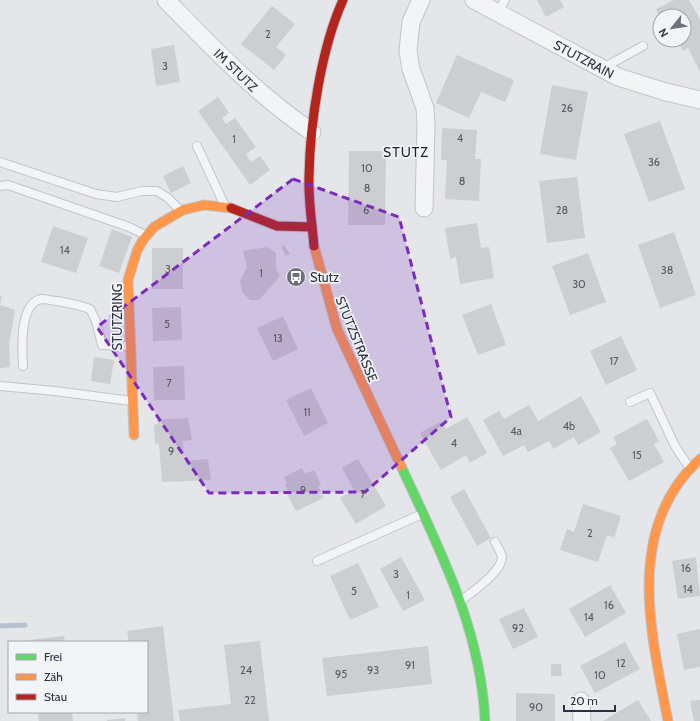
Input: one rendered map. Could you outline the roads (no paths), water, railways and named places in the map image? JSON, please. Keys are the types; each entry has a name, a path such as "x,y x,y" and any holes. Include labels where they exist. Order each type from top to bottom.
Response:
{"street":[{"name":"IM STUTZ","path":"166,0 199,35 268,100 312,132"},
{"name":"STUTZSTRASSE","path":"344,0 336,18 326,50 312,132 310,177 312,227 322,283 336,329 422,514 440,549 461,600 477,657 484,700 485,721"},
{"path":"421,0 411,22 408,51 411,69 425,108 424,208"},
{"name":"STUTZRAIN","path":"474,0 501,6 606,71 637,84 700,100"},
{"name":"STUTZRING","path":"134,435 129,346 128,280 134,258 146,236 168,218 181,211 203,205 225,206 283,227 312,227"},
{"path":"668,721 650,621 652,550 662,515 675,485 689,467 700,459"},
{"path":"581,701 582,721"}],"lane":[{"path":"606,71 610,64 643,46"},
{"path":"197,146 225,206"},
{"path":"0,162 96,194 117,197 142,191 157,191 168,198 181,211"},
{"path":"0,186 8,186 123,225 146,236"},
{"path":"23,366 22,342 26,313 33,304 41,299 78,304 90,309 96,321 102,345 129,346"},
{"path":"0,386 55,391 132,401"},
{"path":"630,402 650,393 675,446 689,467"},
{"path":"317,561 422,514"},
{"path":"461,600 488,579 499,567 502,556 495,542"}],"waterway":[{"path":"0,626 25,625"}],"place":[{"name":"Stutz","path":"296,277"}],"district":[{"name":"STUTZ","path":"406,152"}]}
